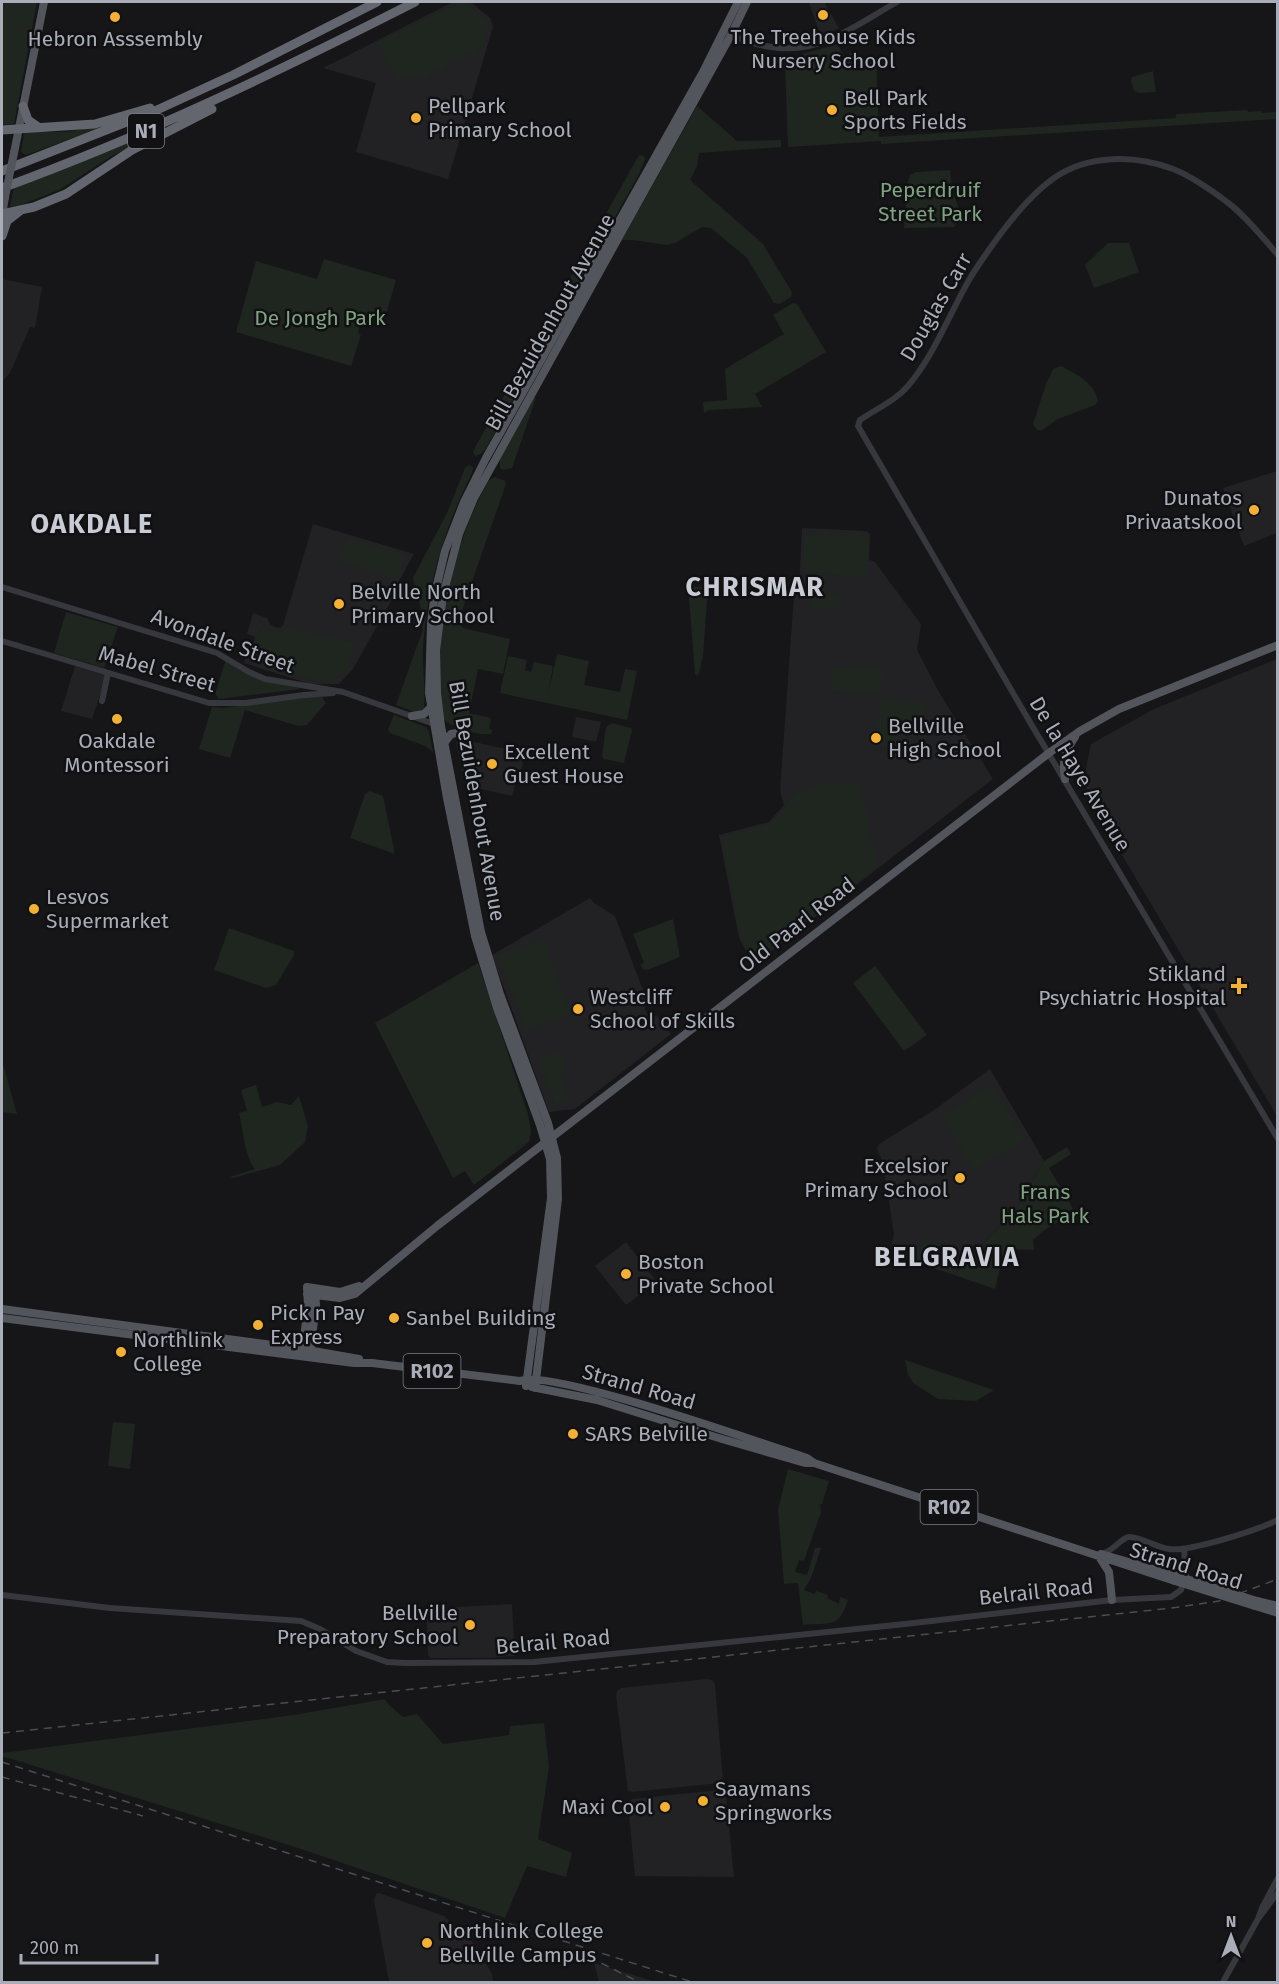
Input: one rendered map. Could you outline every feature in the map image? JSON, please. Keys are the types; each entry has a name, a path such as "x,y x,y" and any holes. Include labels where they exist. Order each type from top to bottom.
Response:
{"highway":[{"name":"N1","path":"2,171 147,115 233,75 377,2"},
{"name":"N1","path":"3,192 156,128 416,2"},
{"path":"2,214 20,211 66,194 140,145 211,110 288,66"},
{"path":"2,130 95,124 150,108 233,75"},
{"path":"23,106 30,122 41,128"},
{"path":"2,236 7,221 20,211"}],"main road":[{"path":"2,214 3,192 14,153 44,2"},
{"name":"Bill Bezuidenhout Avenue","path":"529,1383 551,1256 559,1188 557,1158 497,1008 476,942 437,725 436,661 443,595 459,534 471,505 728,34 738,2"},
{"name":"Bill Bezuidenhout Avenue","path":"529,1383 539,1278 550,1198 549,1139 481,932 444,743 431,707 429,659 432,614 445,551 458,517 491,448 747,2"},
{"name":"Old Paarl Road","path":"350,1296 549,1139 1080,731 1119,709 1278,645"},
{"path":"412,716 424,714 431,707"},
{"path":"1065,779 1065,756 1069,745 1080,731"},
{"path":"444,743 452,734 462,732"},
{"path":"539,1278 545,1275 551,1256"},
{"name":"Old Paarl Road","path":"311,1291 345,1292 368,1281"},
{"path":"306,1353 311,1291 340,1298 350,1296"},
{"path":"329,1292 350,1296"},
{"name":"R102","path":"2,1309 160,1330 306,1353"},
{"name":"R102","path":"2,1318 182,1342 306,1353"},
{"path":"160,1330 164,1336 176,1338 182,1342"},
{"name":"Strand Road","path":"306,1353 604,1393 1085,1551 1256,1603 1278,1613"},
{"name":"Strand Road","path":"529,1383 583,1396 805,1463 814,1463"},
{"path":"604,1393 605,1398 624,1405 631,1411"},
{"path":"742,1437 743,1441 763,1451"},
{"path":"1101,1556 1109,1572 1112,1585"},
{"path":"1112,1600 1114,1572 1125,1563"},
{"name":"Strand Road","path":"1256,1603 1278,1606"}],"street":[{"path":"728,34 770,48 788,50 801,48 841,34 897,2"},
{"name":"Douglas Carr","path":"858,424 860,420 892,401 910,385 965,287 995,242 1042,189 1074,167 1095,161 1124,159 1174,169 1231,205 1278,255"},
{"name":"De la Haye Avenue","path":"858,424 1049,753 1278,1139"},
{"name":"Avondale Street","path":"2,587 207,649 223,655 249,672 265,679 343,692 437,725"},
{"name":"Mabel Street","path":"2,641 208,703 246,703 304,694 343,692"},
{"path":"102,701 108,673"},
{"path":"1101,1556 1112,1551 1130,1537 1166,1549 1184,1549 1278,1520"},
{"path":"1120,1543 1119,1550 1125,1563"},
{"name":"Belrail Road","path":"3,1594 110,1608 301,1621 320,1629 363,1654 387,1662 534,1662 1112,1600 1172,1597 1178,1593 1186,1575 1184,1549"},
{"path":"1258,1919 1278,1878"},
{"path":"1223,1983 1258,1919 1278,1892"}],"shaded area":[{"name":"Pellpark Primary School","path":"453,2 471,2 490,18 493,27 448,179 356,152 376,83 323,68"},
{"name":"The Treehouse Kids Nursery School","path":"824,2 839,28 821,37 809,3"},
{"path":"2,279 42,287 35,328 30,327 10,373 2,382"},
{"name":"Dunatos Privaatskool","path":"1277,471 1277,533 1244,546 1223,488"},
{"name":"Belville North Primary School","path":"313,524 414,554 353,669 339,684 310,684 244,663 255,637 247,634 253,613 267,618 275,627 280,628 283,625"},
{"name":"Bellville High School","path":"802,528 866,531 870,534 869,560 874,561 921,624 917,650 940,694 993,779 761,959 748,954 739,938 719,835 769,822 784,805 780,791 794,595 797,595 799,588"},
{"name":"Stikland Psychiatric Hospital","path":"1277,659 1277,1116 1122,855 1127,851 1122,844 1120,845 1083,782 1091,744 1154,709"},
{"path":"75,666 103,674 106,677 92,719 61,711"},
{"path":"576,717 601,722 596,742 572,737"},
{"name":"Excellent Guest House","path":"460,739 525,753 512,796 468,786 465,783 456,742"},
{"name":"Westcliff School of Skills","path":"590,898 615,916 647,1001 643,1003 649,1018 657,1016 671,1034 575,1109 549,1112 492,955"},
{"name":"Excelsior Primary School","path":"990,1069 1044,1161 1017,1208 954,1275 896,1256 890,1250 894,1234 883,1163 877,1149 879,1144 934,1110"},
{"name":"Boston Private School","path":"626,1242 657,1282 626,1305 595,1266"},
{"name":"Bellville Preparatory School","path":"512,1604 515,1656 430,1658 428,1655 426,1609"},
{"path":"712,1680 715,1684 723,1781 628,1791 617,1691 621,1688"},
{"path":"719,1790 726,1796 734,1877 635,1876 629,1801"},
{"name":"Northlink College Bellville Campus","path":"379,1893 444,1916 477,1948 492,1974 493,1982 389,1982 374,1900 376,1894"},
{"path":"594,1963 656,1982 599,1982"}],"green space":[{"path":"2,2 37,2 14,124 2,125"},
{"path":"458,3 465,3 488,21 483,47 422,79 406,75 405,79 397,77 377,43"},
{"name":"Bell Park Sports Fields","path":"837,43 844,56 853,52 861,65 876,56 879,137 1176,118 1176,114 1247,110 1248,112 1262,111 1262,113 1277,112 1277,119 881,144 881,141 788,147 785,63 795,57"},
{"path":"1153,71 1156,92 1134,91 1132,77"},
{"path":"697,106 737,141 781,140 781,147 699,153 697,166 690,180 763,244 792,292 791,297 779,304 774,303 747,258 711,228 702,227 675,243 667,245 622,240"},
{"path":"114,123 26,155 21,152 24,134 28,132 66,132"},
{"path":"161,129 162,131 112,156 59,190 10,207 14,186"},
{"path":"639,155 644,156 645,160 638,176 485,450 475,456 473,451"},
{"name":"Peperdruif Street Park","path":"950,170 952,190 962,217 954,227 904,228 910,175 916,172"},
{"path":"1108,243 1129,243 1139,272 1094,288 1085,265"},
{"name":"De Jongh Park","path":"324,259 396,280 384,322 363,316 358,333 361,335 351,366 236,332 256,261 317,279"},
{"path":"793,303 797,304 826,352 755,394 762,407 709,410 704,413 703,402 727,400 725,369 784,334 773,315"},
{"path":"1061,366 1089,384 1098,401 1095,405 1058,419 1042,430 1037,430 1033,424 1046,384 1053,369"},
{"path":"534,397 536,398 512,468 503,470 500,468 500,459"},
{"path":"469,465 473,467 472,473 445,536 428,602 423,648 424,708 423,711 417,713 396,705 423,629 416,627 421,609 413,578 447,513 465,468"},
{"path":"495,477 505,481 506,484 458,622 463,628 510,639 503,674 478,669 469,713 491,718 489,729 492,730 491,734 486,734 473,733 459,728 444,719 439,660 447,596 455,564 476,505 489,480"},
{"path":"804,534 869,537 867,577 802,573"},
{"path":"347,538 406,555 399,579 340,562"},
{"path":"688,586 708,588 703,656 697,675 695,674"},
{"path":"813,594 841,596 840,610 812,608"},
{"path":"66,612 118,627 104,668 54,653"},
{"path":"257,617 265,630 263,632 282,632 286,627 352,642 353,649 347,672 326,683 272,670 252,659 259,632 262,632 254,619"},
{"path":"557,654 589,661 584,685 620,692 625,669 637,671 627,720 500,693 508,656 527,660 525,670 531,672 534,662 553,666 548,694"},
{"path":"226,659 250,673 301,689 219,699 215,694"},
{"path":"833,666 882,669 880,694 831,690"},
{"path":"304,697 322,697 326,703 307,725 298,726 245,710 230,758 199,749 212,707 222,708"},
{"path":"880,699 926,702 924,726 901,725 899,749 876,747"},
{"path":"394,715 426,727 429,731 433,752 425,746 390,733 388,729"},
{"path":"612,723 632,730 624,763 604,759 602,756 606,727"},
{"path":"855,782 860,787 863,797 877,867 761,956 750,952 741,938 721,837 771,823 796,793 821,783"},
{"path":"370,791 383,796 395,854 350,838 365,794"},
{"path":"673,919 680,957 647,970 643,969 640,965 644,963 633,934"},
{"path":"229,928 294,951 294,955 276,985 266,988 214,970"},
{"path":"543,939 571,1014 526,1031 498,955"},
{"path":"478,963 528,1114 531,1131 529,1142 474,1185 465,1171 453,1178 375,1023"},
{"path":"875,966 927,1035 904,1051 853,983"},
{"path":"559,1051 568,1073 560,1076 568,1099 555,1104 538,1059"},
{"path":"3,1064 17,1114 2,1112"},
{"path":"256,1085 262,1107 277,1102 291,1105 299,1096 308,1126 305,1142 280,1165 233,1178 230,1177 255,1169 247,1151 239,1113 247,1111 241,1090"},
{"path":"992,1085 1025,1139 974,1170 941,1116"},
{"name":"Frans Hals Park","path":"1067,1147 1071,1154 1049,1168 1075,1212 1043,1231 1033,1240 1034,1250 1013,1249 1003,1255 995,1289 954,1275 1017,1208 1044,1161"},
{"path":"922,1238 957,1250 950,1273 914,1262"},
{"path":"905,1360 994,1390 976,1401 938,1399 913,1383"},
{"path":"113,1422 135,1424 130,1469 108,1466"},
{"path":"788,1469 829,1481 804,1561 799,1560 795,1572 807,1575 815,1548 821,1548 811,1578 804,1590 828,1595 827,1598 839,1604 840,1597 848,1600 841,1616 832,1622 803,1625 798,1583 784,1584 778,1509"},
{"path":"385,1699 403,1717 417,1714 443,1744 509,1735 510,1726 544,1723 549,1767 538,1839 572,1853 566,1877 527,1866 505,1918 298,1848 2,1756 2,1753 294,1715"}],"railway":[{"path":"2,1733 1172,1608 1219,1601 1278,1579"},
{"path":"2,1762 692,1982"},
{"path":"2,1777 143,1816"},
{"path":"589,1957 639,1982"}],"place":[{"name":"The Treehouse Kids Nursery School","path":"823,15"},
{"name":"Hebron Asssembly","path":"115,17"},
{"name":"Bell Park Sports Fields","path":"832,110"},
{"name":"Pellpark Primary School","path":"416,118"},
{"name":"Dunatos Privaatskool","path":"1254,510"},
{"name":"Belville North Primary School","path":"339,604"},
{"name":"Oakdale Montessori","path":"117,719"},
{"name":"Bellville High School","path":"876,738"},
{"name":"Excellent Guest House","path":"492,764"},
{"name":"Lesvos Supermarket","path":"34,909"},
{"name":"Stikland Psychiatric Hospital","path":"1239,986"},
{"name":"Westcliff School of Skills","path":"578,1009"},
{"name":"Excelsior Primary School","path":"960,1178"},
{"name":"Boston Private School","path":"626,1274"},
{"name":"Sanbel Building","path":"394,1318"},
{"name":"Pick n Pay Express","path":"258,1325"},
{"name":"Northlink College","path":"121,1352"},
{"name":"SARS Belville","path":"573,1434"},
{"name":"Bellville Preparatory School","path":"470,1625"},
{"name":"Saaymans Springworks","path":"703,1801"},
{"name":"Maxi Cool","path":"665,1807"},
{"name":"Northlink College Bellville Campus","path":"427,1943"}],"district":[{"name":"OAKDALE","path":"92,524"},
{"name":"CHRISMAR","path":"755,587"},
{"name":"BELGRAVIA","path":"947,1257"}]}
